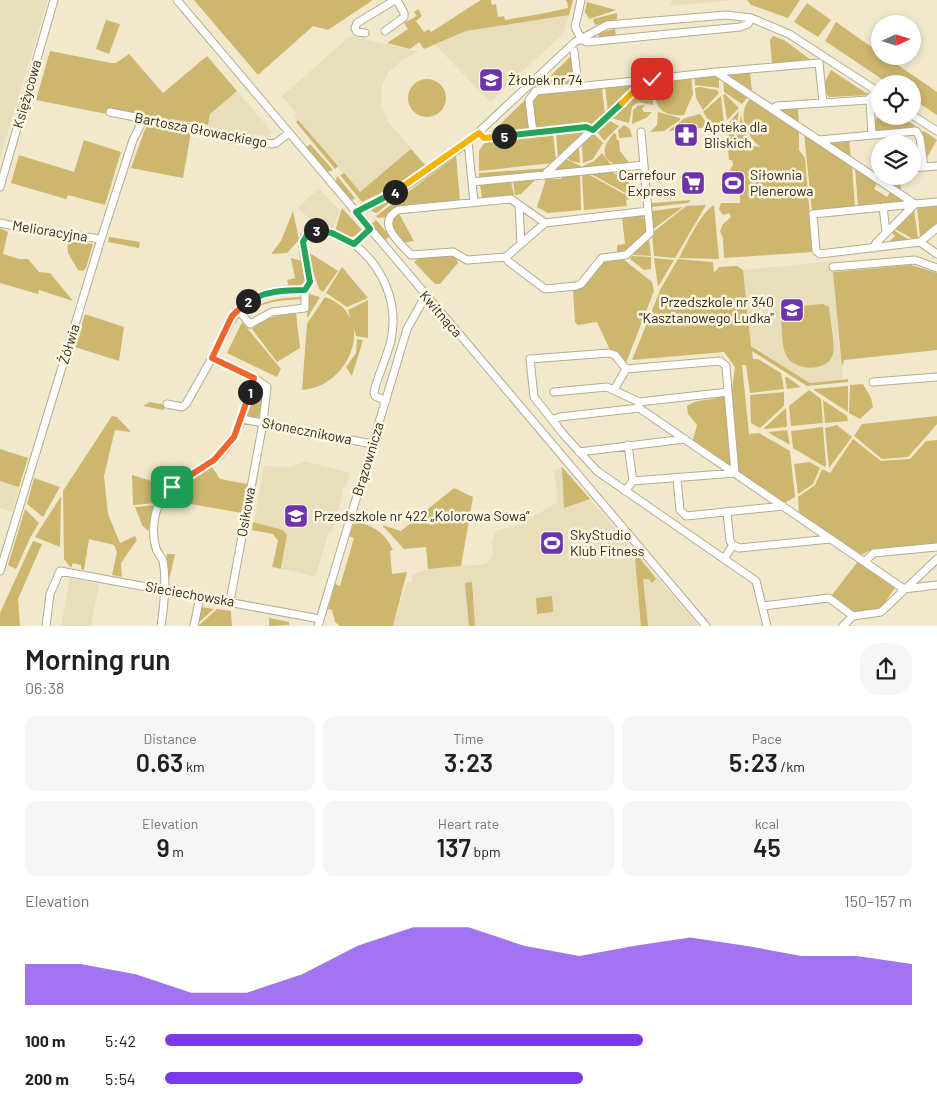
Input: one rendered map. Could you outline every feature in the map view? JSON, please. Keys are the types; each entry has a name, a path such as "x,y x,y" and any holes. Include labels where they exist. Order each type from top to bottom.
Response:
{"street":[{"name":"Księżycowa","path":"0,187 54,0"},
{"name":"Kwitnąca","path":"178,0 706,626"},
{"path":"365,33 357,32 355,28 357,23 396,0 404,13 404,17 385,31"},
{"path":"581,0 574,27 580,38 587,42 740,27 748,24 751,18"},
{"path":"356,212 402,189 468,142 580,38 607,25 634,21 726,15 751,18 789,34 820,59 871,88"},
{"path":"574,51 578,86"},
{"path":"533,133 529,100 538,90 645,80 820,59"},
{"path":"820,59 823,102"},
{"path":"716,72 871,174"},
{"path":"542,176 645,80"},
{"path":"527,88 533,94"},
{"path":"772,109 777,106 868,100 871,98"},
{"path":"868,100 870,102 872,135 917,132"},
{"name":"Bartosza Głowackiego","path":"110,112 271,144 276,143 289,133"},
{"name":"Żółwia","path":"0,571 101,239 134,140 143,120"},
{"path":"921,120 937,131"},
{"path":"924,122 917,132 924,167"},
{"path":"479,133 484,138 586,127 593,130"},
{"path":"506,257 508,261 545,289 579,285 602,258 626,255 650,233 641,132"},
{"path":"818,140 871,135"},
{"path":"468,142 474,202"},
{"path":"472,182 644,165"},
{"path":"921,167 937,166"},
{"path":"887,185 915,204"},
{"path":"544,222 511,199 398,210 389,218 389,229 411,255 453,252 467,260 506,257 544,222 648,211"},
{"path":"937,202 812,215 816,251 820,254 920,242 937,228"},
{"path":"874,248 886,232 915,204"},
{"path":"519,206 521,244"},
{"path":"884,207 886,232"},
{"name":"Melioracyjna","path":"0,223 101,239"},
{"path":"354,244 370,229"},
{"path":"238,310 250,324 272,312 304,308 305,290 310,282 303,245 306,235 311,231 320,230 336,234 354,244 381,274 390,295 393,316 391,340 374,392 375,396 386,401"},
{"path":"920,242 937,254"},
{"path":"833,267 915,260 937,268"},
{"path":"167,404 184,407 212,358 232,316 238,310 260,295 280,290 305,290"},
{"name":"Brązownicza","path":"319,622 407,329 426,295"},
{"path":"626,369 615,355 609,353 530,359 534,397 579,452 597,471 756,582 767,626"},
{"path":"161,626 163,560 156,548 154,536 158,507 176,483 214,460 234,437 242,419 254,378 212,358"},
{"path":"626,369 720,361 726,366 735,473"},
{"path":"614,390 626,369"},
{"path":"873,382 937,377"},
{"name":"Osikowa","path":"230,601 262,423 266,387 254,378"},
{"path":"554,392 608,387 614,390 639,405 904,589 937,585"},
{"path":"552,420 560,416 728,392"},
{"name":"Słonecznikowa","path":"242,419 372,444"},
{"path":"553,445 564,435"},
{"path":"579,452 686,439"},
{"path":"628,445 633,482"},
{"path":"625,491 633,482 735,473"},
{"path":"677,479 680,510 683,514 690,516 783,506"},
{"path":"727,512 730,541 739,548 831,539"},
{"path":"676,526 683,514"},
{"path":"724,560 733,545"},
{"path":"865,562 874,553 937,547"},
{"path":"843,626 852,616 880,612 937,559"},
{"name":"Sieciechowska","path":"46,626 50,594 60,571 230,601 319,622"},
{"path":"194,626 200,596"},
{"path":"763,606 829,598 852,616"}],"shaded area":[{"path":"0,0 48,0 0,159"},
{"path":"194,0 373,0 328,30 313,26 258,75"},
{"path":"481,0 491,0 492,5 496,4 498,17 504,16 505,20 568,8 567,1 565,0 573,0 569,15 466,31 424,49 419,42 410,49 387,43 408,29 404,23 417,16 414,12 418,9 422,16 416,21 424,32 429,29 431,32"},
{"path":"672,0 735,0 670,6"},
{"path":"747,0 800,0 788,18 751,5"},
{"path":"587,2 616,10 589,19 585,12"},
{"path":"807,3 831,20 818,37 794,22"},
{"path":"617,13 617,19 595,25 593,19"},
{"name":"Żłobek nr 74","path":"569,15 564,33 490,102 435,45 466,31"},
{"path":"106,20 120,24 109,54 96,49"},
{"path":"836,22 871,47 871,65 898,65 912,75 876,75 825,41"},
{"path":"615,29 616,36 599,38 598,33"},
{"path":"350,36 419,52 403,59 388,73 382,85 381,104 387,120 425,165 402,182 366,200 296,118 294,115 296,113 282,96"},
{"path":"773,36 784,40 811,60 772,64 770,40"},
{"path":"50,51 111,63 116,63 129,54 163,93 207,56 237,91 210,114 208,125 138,114 132,119 36,100"},
{"path":"572,55 575,84 538,88"},
{"path":"831,70 869,95 829,97 825,87"},
{"path":"750,71 752,92 726,75 726,74"},
{"path":"715,75 719,78 719,88 695,85 695,76"},
{"path":"691,77 693,94 684,115 668,114 663,111 659,107 655,96 653,81"},
{"path":"427,79 441,84 446,98 441,112 427,117 413,112 408,98 413,84"},
{"path":"723,79 748,97 742,104 724,92"},
{"path":"651,81 653,105 638,102 632,107 629,123 611,118 611,116"},
{"path":"921,81 937,92 937,115 921,104"},
{"path":"634,84 635,87 608,113 605,86"},
{"path":"602,87 605,116 597,124 538,128 536,125 532,99 538,93"},
{"path":"695,88 717,90 719,93 703,110 696,98"},
{"path":"237,91 272,132 269,137 207,127 210,114"},
{"path":"725,94 739,108 727,120 723,95"},
{"path":"721,96 724,124 713,127 703,112"},
{"path":"751,98 791,124 799,132 799,150 805,158 813,252 724,258 723,238 720,231 723,224 731,217 729,213 723,215 719,209 721,203 740,203 740,194 725,188 724,180 733,165 732,160 729,160 728,149 737,137 741,115 746,135 753,146 760,147 747,130 745,124 744,110"},
{"path":"525,100 529,130 490,134"},
{"path":"646,105 642,108 644,112 652,112 646,118 632,124 633,110 638,106"},
{"path":"798,108 799,124 778,109"},
{"path":"739,111 735,136 728,144 726,126"},
{"path":"658,112 680,118 680,120 664,131 650,132 657,125"},
{"path":"700,114 710,127 668,131 685,118"},
{"path":"298,120 338,166 335,169 296,122"},
{"path":"608,120 619,126 604,141 596,130"},
{"path":"150,125 191,132 183,178 131,168 145,129"},
{"path":"624,125 630,129 632,137 619,138 618,130"},
{"path":"874,125 914,125 917,127 875,132"},
{"path":"581,130 584,134 558,159 556,132"},
{"path":"924,131 937,140 926,159 921,132"},
{"path":"553,133 556,161 553,163 479,171 479,151 486,141"},
{"path":"593,133 603,143 593,159 583,163 582,144"},
{"path":"614,133 617,140 619,140 620,151 631,165 615,164 606,157 605,147"},
{"path":"804,133 852,165 855,207 812,212"},
{"path":"84,140 121,152 105,205 68,195 66,199 11,183 19,155 74,172"},
{"path":"849,140 851,158 828,143"},
{"path":"310,144 333,170 327,172 306,148"},
{"path":"578,147 580,163 570,161 567,157"},
{"path":"411,149 425,165 395,186 362,202 340,175 344,173 360,192"},
{"path":"602,153 612,166 594,166 583,169 583,166 594,161"},
{"path":"456,156 460,201 397,207 386,217 378,218 376,216"},
{"path":"565,159 581,166 581,169 554,171"},
{"path":"855,167 871,177 871,185 876,185 874,189 887,197 891,191 905,202 858,207"},
{"path":"549,168 542,173 479,177 479,173"},
{"path":"621,170 628,170 631,196 591,174 614,171 614,174 621,173"},
{"path":"582,174 588,174 626,195 630,199 626,200 627,206 584,210"},
{"path":"580,175 581,210 548,213 537,207 546,179 561,179 562,177"},
{"path":"337,176 355,198 351,201 336,182"},
{"path":"535,180 521,194 515,195 513,182"},
{"path":"511,182 514,195 482,198 480,185"},
{"path":"891,185 901,185 901,192"},
{"path":"319,188 340,211 332,230 316,225 298,208"},
{"path":"396,197 377,213 371,211 372,209"},
{"path":"691,200 688,203 652,207 652,203"},
{"path":"937,204 937,226 920,237 917,206"},
{"path":"706,205 675,258 654,256 652,233 686,206"},
{"path":"714,205 719,259 679,258 699,221"},
{"path":"683,207 652,230 651,211"},
{"path":"342,208 363,231 356,236 349,237 335,231"},
{"path":"914,210 918,238 915,240 895,229"},
{"path":"293,211 299,240 287,253 271,254 281,241"},
{"path":"398,212 414,241 403,243 391,229 392,219"},
{"path":"638,215 645,219 647,231 625,253 617,254 617,245 625,244 622,217"},
{"path":"376,220 390,236 385,240 371,224"},
{"path":"0,228 8,232 3,254 19,259 28,259 39,272 50,273 73,301 39,290 38,294 0,283"},
{"path":"893,230 911,241 888,243 895,236 891,232"},
{"path":"109,237 140,242 139,248 108,242"},
{"path":"67,239 93,244 86,268 83,271 78,270 68,253"},
{"path":"649,240 651,256 633,255 635,249"},
{"path":"305,250 338,271 323,292 319,289"},
{"path":"450,254 457,257 458,263 440,284 435,284 414,262 419,258"},
{"path":"632,256 651,257 651,269 644,270 630,259"},
{"path":"291,258 302,261 307,279 300,286 289,287 287,280 295,278"},
{"path":"654,258 674,260 658,287"},
{"path":"623,259 652,282 654,291 626,363 613,351 611,352 597,322 578,325 575,322 573,289 603,260"},
{"path":"678,259 713,262 714,273 719,267 737,266 743,270 751,346 810,383 848,379 848,382 807,386 752,351 753,359 758,359 781,373 784,389 750,393 746,365 742,365 749,434 759,433 790,451 795,497 784,503 693,440 697,425 688,414 687,406 699,401 715,399 732,389 735,367 724,352 632,360 661,288"},
{"name":"Przedszkole nr 340 \"Kasztanowego Ludka\"","path":"832,261 843,379 810,383 751,345 743,270"},
{"path":"911,265 937,273 937,350 844,360 842,367 833,272"},
{"path":"342,267 368,298 347,307 326,293"},
{"path":"309,294 320,297 307,317"},
{"path":"303,297 303,299 264,304 251,311 245,317 244,315 257,306 264,303 279,299"},
{"path":"325,297 341,306 351,319 354,334 352,350 345,364 333,377 319,386 302,390 307,324"},
{"path":"368,300 368,338 356,336 348,310"},
{"path":"823,304 829,307 833,354 825,364 818,367 803,367 790,360 784,351 781,316 790,307"},
{"path":"296,313 300,348 277,362 252,329 273,317"},
{"path":"85,314 124,327 119,361 75,347"},
{"path":"242,322 281,369 277,377 227,353"},
{"path":"357,339 363,340 352,376 346,367 356,353"},
{"path":"785,377 787,377 801,387 787,389"},
{"path":"863,384 871,398 873,407 860,419 849,413 850,385"},
{"path":"256,386 260,386 264,394 258,420 246,418"},
{"path":"848,386 848,412 814,390 814,389"},
{"path":"809,390 821,399 823,423 791,426 789,406"},
{"path":"784,392 784,406 760,428 751,423 750,395"},
{"path":"823,400 847,416 848,421 825,423"},
{"path":"150,402 166,405 164,410 143,406"},
{"path":"786,408 787,427 764,429 764,428"},
{"path":"112,416 117,417 131,432 115,430 104,476 108,514 120,543 135,536 137,540 121,563 122,577 112,575 117,552 114,545 89,539 84,570 81,569 81,565 73,563 71,568 64,559 63,491"},
{"path":"937,416 937,424 908,457 882,459 854,436 862,424"},
{"path":"837,425 852,437 829,468 825,428"},
{"path":"823,427 825,467 793,448 791,431"},
{"path":"787,430 790,445 769,433 769,432"},
{"path":"853,439 881,461 910,459 926,441 937,440 937,543 873,549 861,555 799,514 798,497 815,485 822,469 830,473"},
{"path":"0,449 28,458 19,487 0,481"},
{"name":"Przedszkole nr 422 „Kolorowa Sowa”","path":"304,461 350,473 346,486 342,489 342,497 332,532 329,531 315,577 285,569 282,571 287,535 283,530 254,522 264,466 291,467"},
{"path":"810,462 820,468 813,484 798,494 794,464"},
{"path":"212,467 220,479 247,484 242,513 185,503 189,477"},
{"path":"562,467 699,626 393,626 407,582 412,581 412,574 428,569 486,564 493,554 492,542 496,531 520,524 558,502 554,471"},
{"path":"562,467 590,499 564,508"},
{"path":"132,475 168,486 157,503 133,505"},
{"path":"34,478 60,487 43,517 27,504"},
{"path":"0,481 19,487 12,512 0,508"},
{"path":"454,488 473,497 461,566 428,569 426,547 404,549 382,525 401,531"},
{"path":"61,496 60,547 35,537"},
{"path":"156,505 148,531 142,525 135,507"},
{"path":"25,509 39,523 16,569 8,565"},
{"path":"355,521 378,531 390,544 393,550 390,551 392,574 407,572 393,626 340,626 335,622 332,610 328,609 335,584 340,586 354,538 349,536"},
{"path":"253,522 283,530 287,535 281,569 272,567 278,541 273,534 252,530"},
{"path":"33,541 42,544 18,599 20,626 0,626 0,613"},
{"path":"167,554 175,554 168,585 166,585"},
{"path":"638,556 656,579 652,583 649,579 643,579 648,626 641,626 635,558"},
{"path":"859,560 896,586 880,610 853,612 832,595"},
{"path":"70,578 99,584 91,626 61,626"},
{"path":"472,582 475,626 469,626 465,583"},
{"path":"552,596 553,612 537,614 536,598"},
{"path":"201,607 214,609 197,624"},
{"path":"217,609 231,611 232,626 198,626"},
{"path":"269,618 289,622 289,625 269,626"}],"place":[{"name":"Żłobek nr 74","path":"491,80"},
{"name":"Apteka dla Bliskich","path":"686,135"},
{"name":"Carrefour Express","path":"693,183"},
{"name":"Siłownia Plenerowa","path":"733,183"},
{"name":"Przedszkole nr 340 \"Kasztanowego Ludka\"","path":"792,310"},
{"name":"Przedszkole nr 422 „Kolorowa Sowa”","path":"296,516"},
{"name":"SkyStudio Klub Fitness","path":"552,543"}],"route":[{"path":"172,487 183,478 214,460 238,430 254,378 212,358 232,316 247,302 260,295 280,290 305,290 309,286 310,278 303,245 304,238 308,233 317,230 332,233 354,244 370,229 356,212 410,184 479,133 484,138 586,127 593,130 645,80 652,79"}]}
